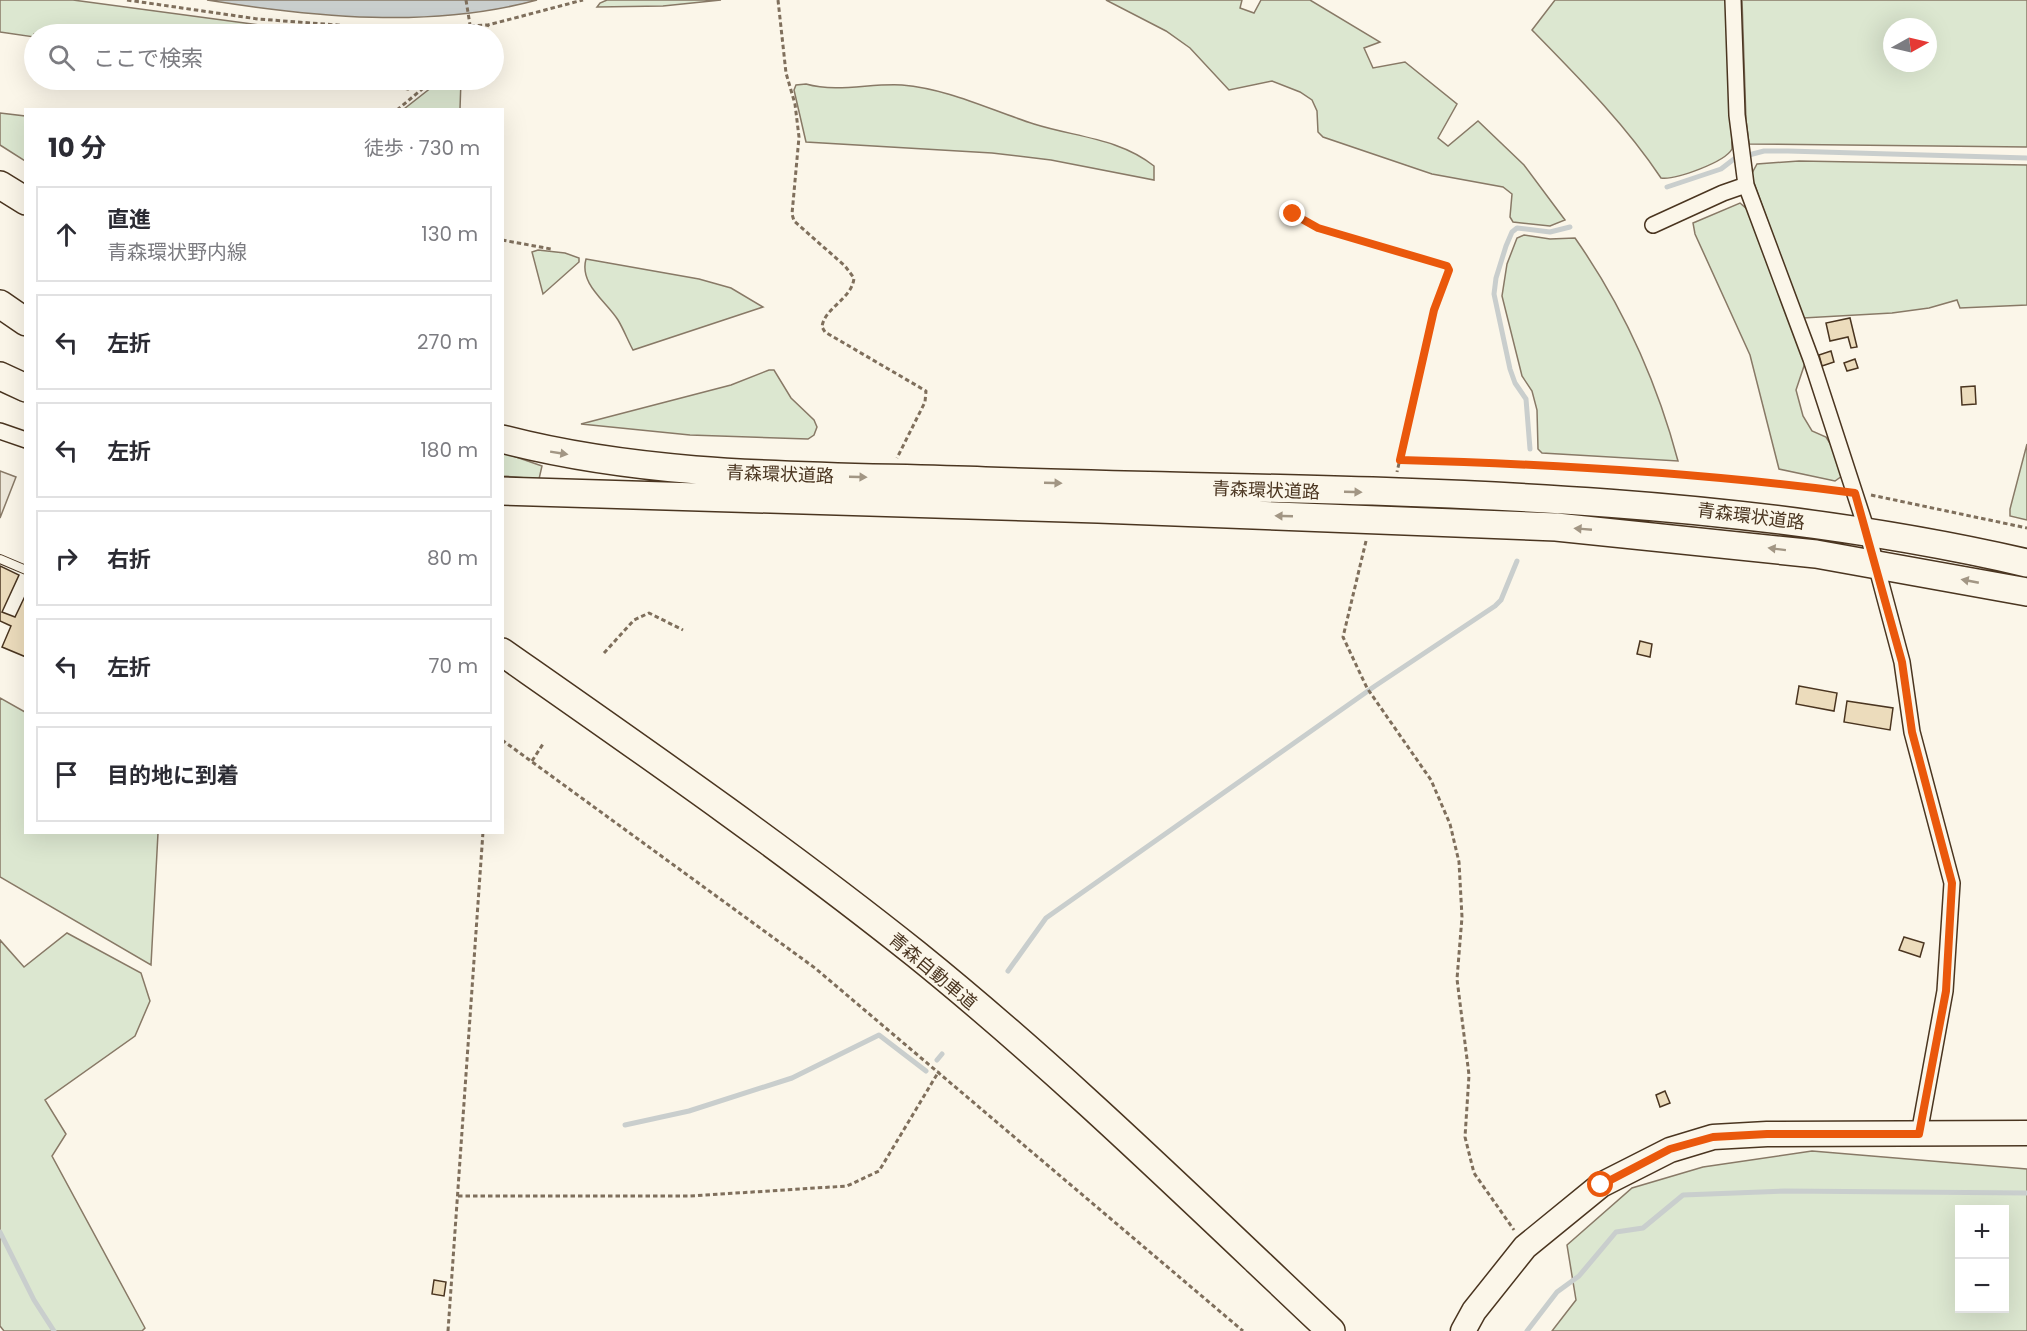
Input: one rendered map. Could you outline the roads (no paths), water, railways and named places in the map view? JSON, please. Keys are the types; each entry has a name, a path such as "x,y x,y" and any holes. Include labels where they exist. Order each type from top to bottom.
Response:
{"highway":[{"path":"0,185 24,200"},
{"path":"0,304 24,321"},
{"path":"0,376 24,387"},
{"name":"青森環状道路","path":"504,440 546,451 672,468 894,478 1390,494 1651,506 1867,531 2027,564"},
{"name":"青森環状道路","path":"504,491 1556,527 1749,545 1876,563 2027,592"},
{"name":"青森自動車道","path":"504,653 748,825 917,955 1082,1097 1331,1331"}],"main road":[{"path":"1463,1331 1474,1311 1525,1247 1601,1185 1670,1149 1713,1137 1767,1134 2027,1133"}],"street":[{"path":"1733,0 1737,115 1746,185 1811,359 1867,531 1902,662 1912,732 1952,883 1946,991 1919,1134"},
{"path":"1653,225 1746,185"},
{"path":"0,430 24,439"}],"lane":[{"path":"0,558 24,569"}],"waterway":[{"path":"1745,156 1764,151 1788,151 2027,158"},
{"path":"1667,187 1721,169 1734,159"},
{"path":"1530,449 1526,399 1515,383 1510,369 1494,294 1496,278 1506,246 1512,232 1517,228 1550,232 1570,227"},
{"path":"1008,971 1046,918 1375,686 1495,606 1501,600 1517,561"},
{"path":"625,1125 689,1111 792,1078 879,1035 926,1071"},
{"path":"937,1060 942,1054"},
{"path":"1527,1331 1557,1292 1579,1276 1616,1232 1643,1228 1683,1195 1784,1191 2027,1193"},
{"path":"0,1232 34,1300 54,1331"}]}
